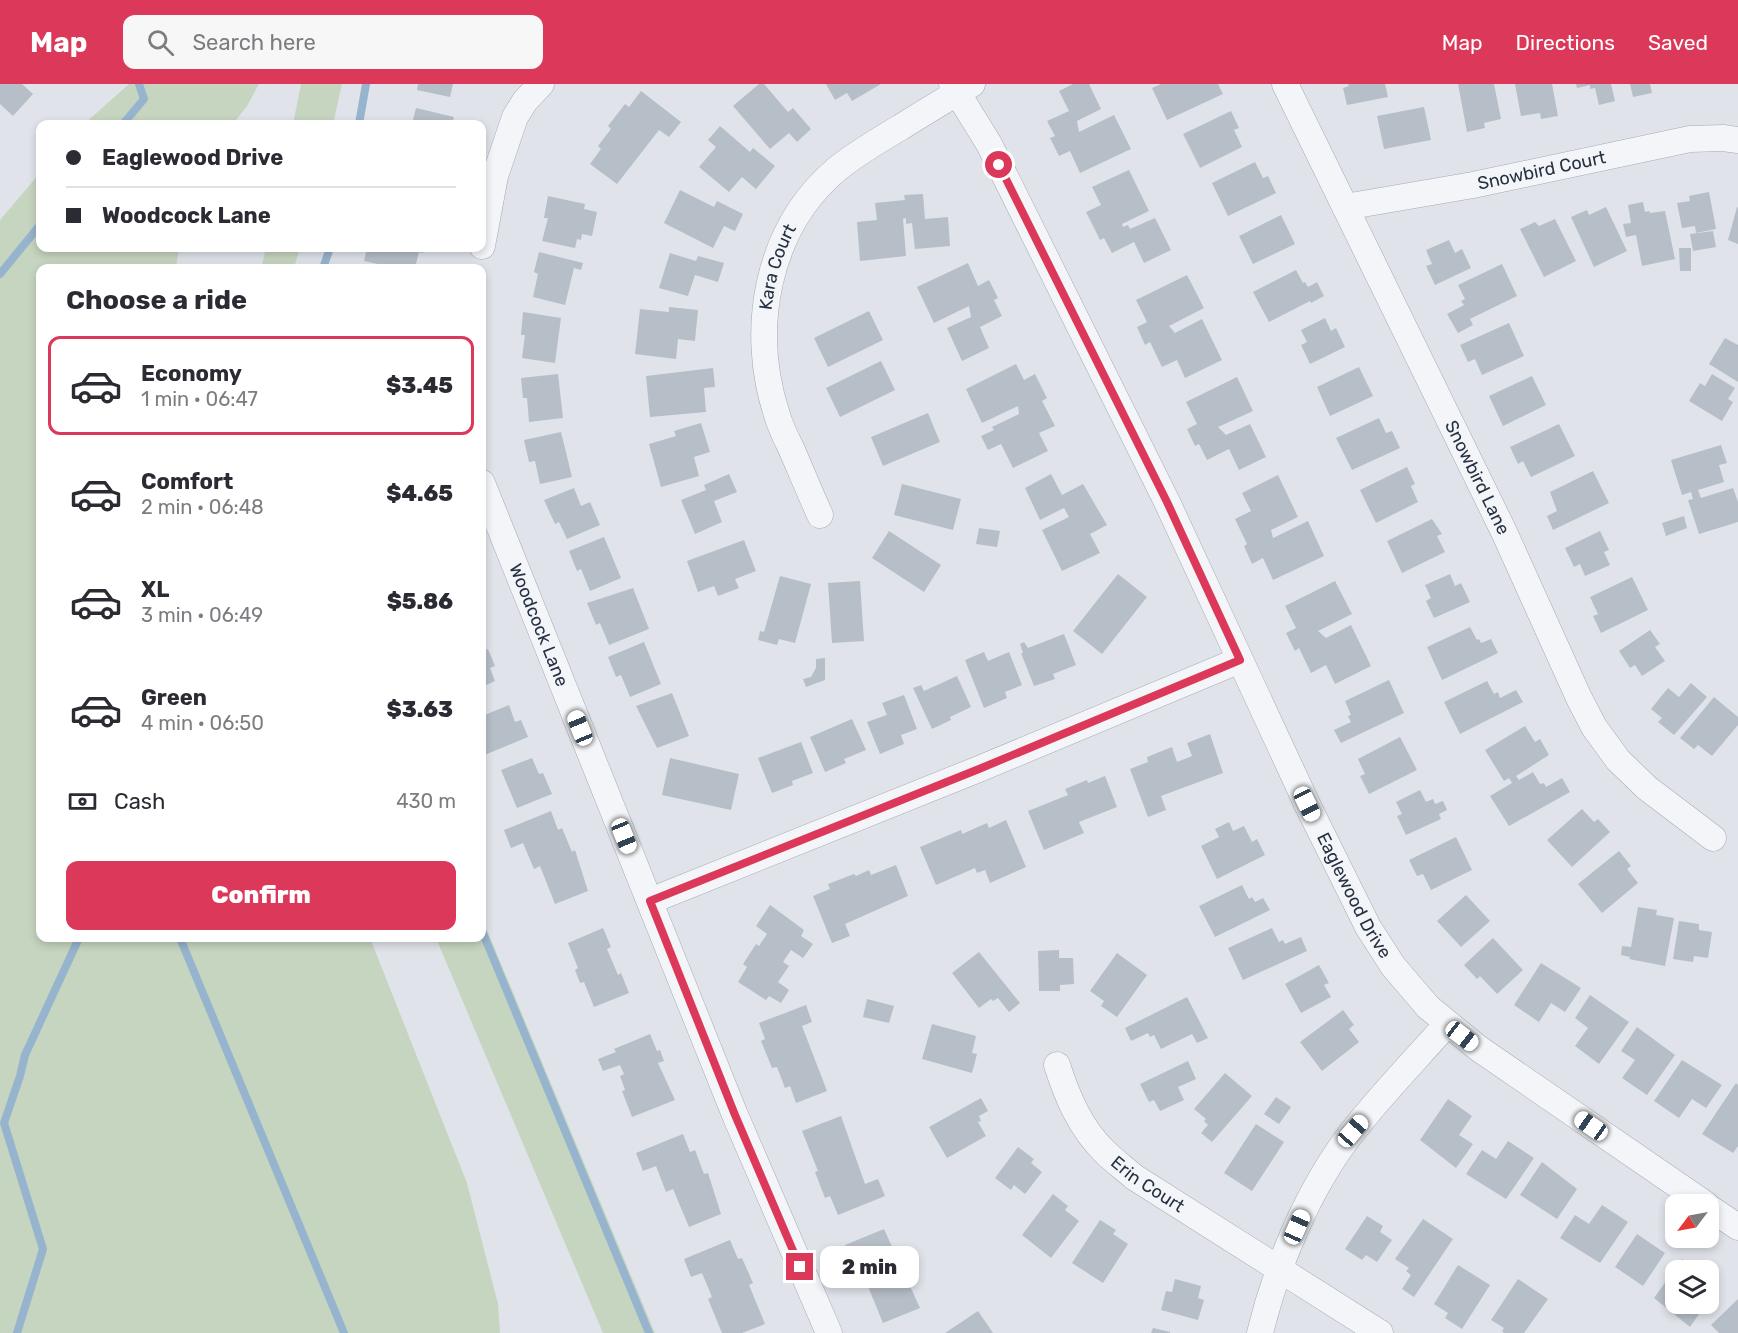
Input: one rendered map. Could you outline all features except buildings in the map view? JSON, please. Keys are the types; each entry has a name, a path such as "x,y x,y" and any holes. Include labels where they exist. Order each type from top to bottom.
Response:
{"street":[{"path":"486,222 495,176 515,117 525,100 541,84"},
{"name":"Snowbird Lane","path":"1285,84 1498,522 1594,727 1618,760 1647,788 1713,838"},
{"name":"Kara Court","path":"820,515 777,416 766,374 763,337 766,301 774,265 789,231 809,199 835,171 858,152 961,87"},
{"name":"Eaglewood Drive","path":"961,87 1167,502 1307,804 1368,927 1393,966 1428,1007 1478,1048 1690,1194"},
{"name":"Snowbird Court","path":"1345,207 1473,186 1690,139 1738,140"},
{"name":"Woodcock Lane","path":"486,497 735,1115 829,1333"},
{"path":"650,901 979,769 1240,660"},
{"path":"1260,1333 1268,1297 1279,1268 1327,1167 1353,1131 1447,1024"},
{"name":"Erin Court","path":"1057,1065 1067,1096 1083,1125 1104,1151 1134,1177 1380,1333"},
{"name":"Eaglewood Drive","path":"1719,1214 1738,1227"}],"green space":[{"path":"129,84 259,84 236,120 88,120"},
{"path":"301,84 342,84 334,120 294,120"},
{"path":"36,178 36,252 178,252 177,264 36,264 36,942 372,942 467,1183 498,1304 500,1333 0,1333 0,220"},
{"path":"265,252 299,252 295,264 262,264"},
{"path":"486,928 655,1333 603,1333 438,942 486,942"}],"waterway":[{"path":"126,120 144,99 139,84"},
{"path":"360,120 366,84"},
{"path":"0,274 36,230"},
{"path":"324,264 329,252"},
{"path":"486,941 649,1333"},
{"path":"17,1333 43,1249 4,1123 25,1055 77,942"},
{"path":"182,942 344,1333"}],"route":[{"path":"800,1267 735,1115 650,901 979,769 1240,660 1167,502 999,165"}]}
